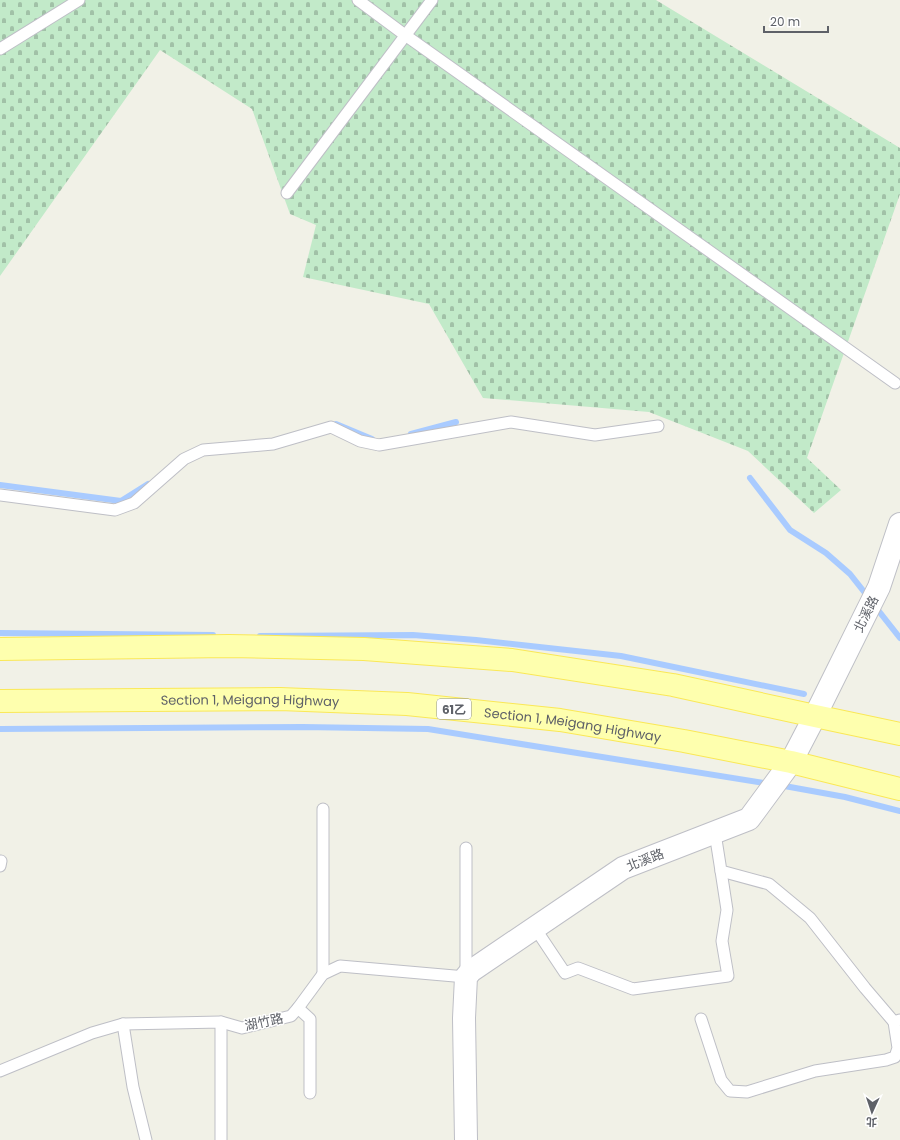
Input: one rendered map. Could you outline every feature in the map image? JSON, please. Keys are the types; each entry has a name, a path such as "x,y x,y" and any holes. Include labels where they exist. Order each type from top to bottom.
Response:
{"main road":[{"path":"0,650 229,646 364,649 512,660 673,685 900,734"},
{"name":"Section 1, Meigang Highway","path":"0,701 280,699 407,704 560,720 684,741 791,762 900,789"}],"street":[{"name":"北溪路","path":"466,977 471,971 623,868 749,819 791,762 815,716 879,587 900,524"},
{"path":"466,977 464,1018 466,1140"}],"lane":[{"path":"0,49 79,0"},
{"path":"358,0 404,36 895,383"},
{"path":"287,193 432,0"},
{"path":"0,496 115,510 134,503 184,459 204,450 272,444 331,427 360,441 378,445 511,422 595,435 658,426"},
{"path":"323,809 323,974 340,966 466,977 466,848"},
{"path":"535,928 566,973 578,968 633,989 728,976 722,941 728,910 715,833"},
{"path":"702,1019 721,1080 730,1091 747,1092 815,1071 886,1060 895,1057 898,1048 897,1021 865,988 810,918 769,884 721,871"},
{"name":"湖竹路","path":"0,1071 92,1032 123,1024 221,1022 242,1028 291,1016 323,974"},
{"path":"298,1008 310,1019 310,1093"},
{"path":"221,1022 221,1140"},
{"path":"123,1024 133,1087 146,1140"}],"green space":[{"path":"0,0 656,0 900,148 900,194 807,458 841,490 814,513 748,451 649,412 483,398 429,304 303,277 316,225 290,214 252,109 160,50 0,276"}],"waterway":[{"path":"411,434 456,422"},
{"path":"336,424 372,439"},
{"path":"750,478 790,530 826,553 850,574 869,598"},
{"path":"0,485 121,501 148,484"},
{"path":"874,605 900,638"},
{"path":"0,633 213,635"},
{"path":"260,636 413,635 476,640 621,656 804,694"},
{"path":"0,729 303,727 428,729 770,784"},
{"path":"779,785 845,797 900,811"}]}
